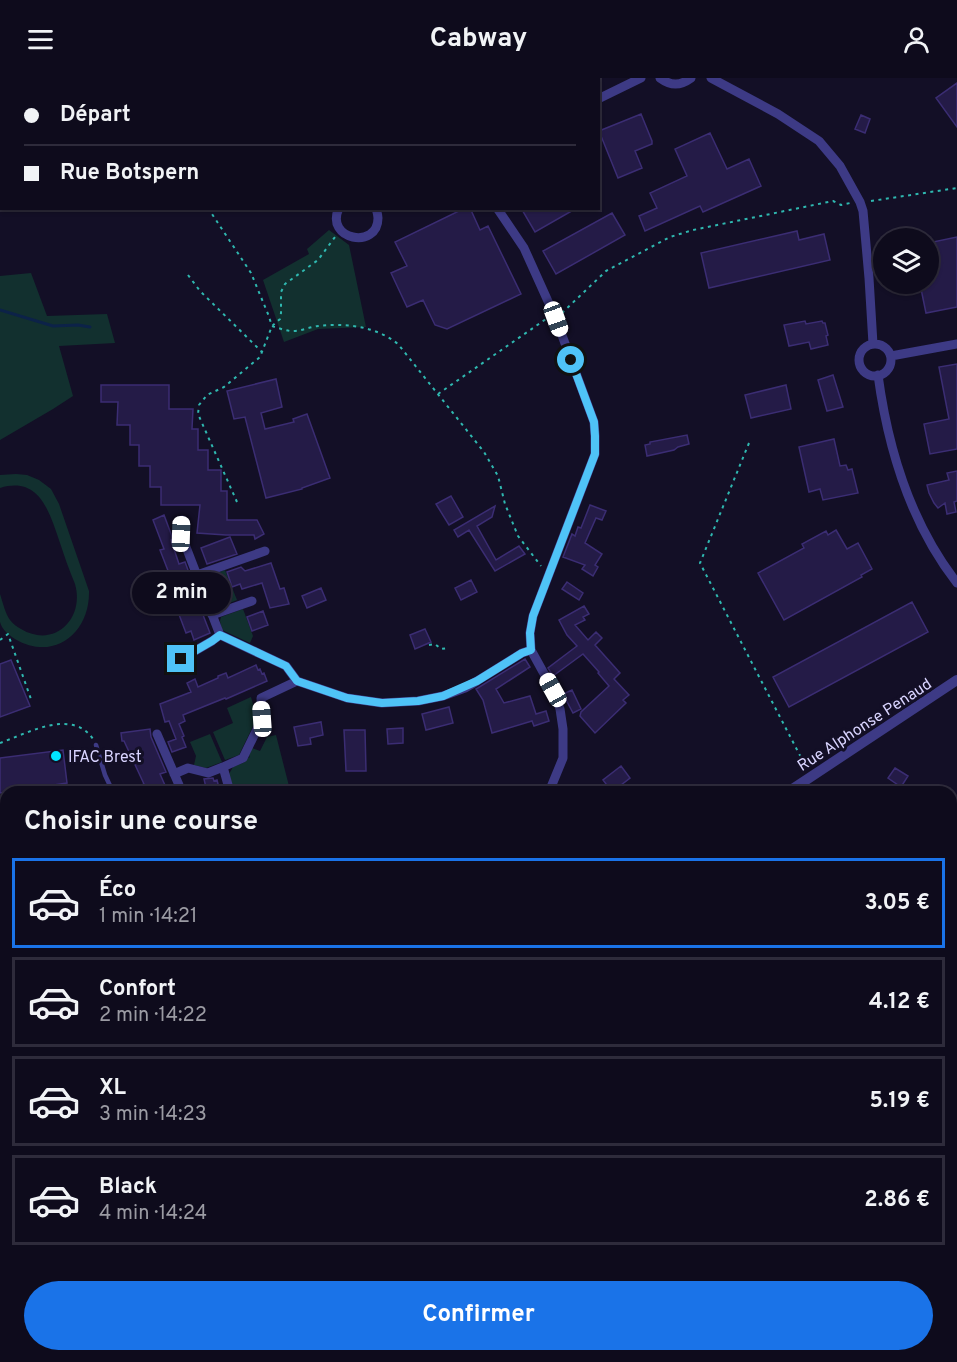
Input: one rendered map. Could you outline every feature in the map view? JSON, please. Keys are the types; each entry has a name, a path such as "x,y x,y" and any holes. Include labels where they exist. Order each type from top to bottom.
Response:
{"street":[{"path":"600,98 641,78"},
{"path":"660,78 676,85 692,78"},
{"path":"711,78 778,114 819,141 840,166 863,211 873,344"},
{"path":"338,210 337,222 340,230 348,237 358,239 368,236 375,228 378,218 376,210"},
{"path":"498,210 524,248 554,316 594,422 595,454 533,616 530,633 531,650 561,709 563,758 551,786"},
{"path":"873,344 886,348 891,356 887,371 873,376 864,371 859,362 864,348 873,344"},
{"path":"891,356 957,344"},
{"path":"878,375 892,449 914,513 957,584"},
{"path":"182,520 181,534 220,635 286,666 297,681 347,698 364,701 400,703 418,701 443,696 465,688 522,653 531,650"},
{"path":"197,575 265,551"},
{"path":"212,615 252,601"},
{"path":"181,659 220,635"},
{"name":"Rue Alphonse Penaud","path":"797,786 957,680"},
{"path":"174,774 188,768 208,773 243,758 262,719 261,698 297,681"},
{"path":"157,734 179,786"},
{"path":"223,767 228,786"}],"lane":[{"path":"96,744 110,786"}],"path":[{"path":"438,394 554,316 606,271 670,237 693,230 833,201 841,205 957,188"},
{"path":"209,210 251,273 272,326"},
{"path":"237,502 198,414 199,405 207,394 224,387 260,357 272,326 280,319 281,292 285,284 318,260 340,230"},
{"path":"188,275 200,291 262,352"},
{"path":"272,326 292,331 318,326 352,325 378,332 390,337 398,344 484,452 498,476 505,504 518,536 549,574"},
{"path":"749,443 700,563 811,777"},
{"path":"0,640 8,634 32,702"},
{"path":"429,645 435,644 441,649 448,648"},
{"path":"0,743 63,723 75,724 82,728 96,744"}],"green space":[{"path":"329,230 349,245 366,327 318,329 284,342 263,280 309,254 307,249"},
{"path":"31,273 47,316 107,314 115,343 59,346 73,396 0,440 0,276"},
{"path":"0,475 27,475 39,480 51,489 59,504 89,591 88,606 76,631 56,645 43,647 29,645 10,636 0,622 0,594 8,617 21,629 33,634 55,633 71,619 77,597 75,584 55,529 40,499 24,487 0,488"},
{"path":"225,570 237,600 217,608 213,606 205,584 208,576"},
{"path":"243,609 253,636 250,643 222,630 220,621 221,617"},
{"path":"251,697 257,718 239,755 225,760 213,732 233,723 227,708"},
{"path":"210,734 222,762 206,768 194,765 196,756 190,742"},
{"path":"276,735 289,786 232,786 229,774 233,767 250,757 252,748 260,751 267,737"}],"building":[{"path":"957,83 957,127 936,98"},
{"path":"641,114 652,141 652,144 635,151 642,168 618,178 600,131"},
{"path":"861,115 870,119 865,133 855,129"},
{"path":"710,133 727,169 749,159 761,186 703,212 700,206 645,231 639,216 657,208 650,193 687,176 675,149"},
{"path":"461,210 471,210 480,230 488,226 521,294 447,329 435,325 423,300 407,307 391,273 407,266 395,242"},
{"path":"522,210 574,210 535,232"},
{"path":"612,213 625,235 556,274 543,251"},
{"path":"797,231 799,240 824,234 830,260 709,288 701,253"},
{"path":"957,237 957,307 926,313 922,294 939,294 939,241"},
{"path":"805,321 806,324 822,321 825,323 828,345 811,349 809,342 789,346 784,325"},
{"path":"957,364 957,449 930,454 924,424 949,419 939,367"},
{"path":"833,375 843,407 827,411 818,380"},
{"path":"276,379 282,407 261,413 265,429 294,422 293,419 307,414 330,478 302,489 266,498 245,417 234,419 227,391"},
{"path":"101,385 169,385 169,409 193,409 192,429 198,429 198,450 208,450 208,470 221,470 221,491 227,491 227,520 257,520 264,534 255,539 254,535 197,533 200,505 161,505 161,487 150,487 150,466 139,466 139,445 130,445 130,425 117,425 118,402 101,402"},
{"path":"786,385 791,409 751,418 745,395"},
{"path":"687,435 689,444 647,456 645,445 650,442"},
{"path":"834,439 840,466 846,465 848,470 852,469 858,493 823,500 820,489 809,492 799,447"},
{"path":"957,471 957,501 954,502 956,512 947,514 945,503 938,508 927,485 949,480 947,473"},
{"path":"451,496 463,517 449,525 436,504"},
{"path":"590,505 606,511 602,520 596,518 585,543 602,554 595,565 598,567 593,576 582,569 585,565 563,557 572,534 575,536 578,527 581,528"},
{"path":"495,506 492,517 477,526 496,560 519,546 525,554 495,571 469,530 458,537 454,530"},
{"path":"164,515 179,564 185,562 188,570 183,572 189,590 193,589 210,633 194,640 191,631 186,633 169,588 174,586 160,550 164,549 153,520"},
{"path":"836,530 847,549 858,543 872,569 861,575 862,577 784,620 758,573 804,548 802,544 826,531 828,535"},
{"path":"230,537 237,554 207,564 201,548"},
{"path":"271,563 280,589 284,588 289,604 270,608 262,583 242,589 240,584 232,587 227,572 241,567 245,571"},
{"path":"471,580 477,592 461,600 455,588"},
{"path":"567,582 583,593 579,600 562,589"},
{"path":"321,588 326,600 307,608 302,596"},
{"path":"912,602 928,632 789,707 773,677"},
{"path":"584,606 589,614 583,617 585,620 575,625 588,640 596,632 602,638 595,645 620,673 614,679 629,695 623,700 626,703 595,733 580,716 581,712 609,686 599,672 583,654 553,676 548,668 577,646 567,635 559,620"},
{"path":"263,611 268,625 252,631 247,617"},
{"path":"425,629 431,642 415,649 410,635"},
{"path":"525,659 530,667 496,689 504,703 530,696 536,714 546,711 549,721 534,726 532,721 492,733 483,700 476,689"},
{"path":"11,660 30,706 0,717 0,664"},
{"path":"256,665 262,674 264,673 267,681 183,715 185,721 179,724 186,747 172,752 168,742 176,739 169,721 165,722 160,704 191,692 187,683 195,679 198,687 218,676 226,673 228,678"},
{"path":"572,690 581,709 573,713 563,694"},
{"path":"449,707 453,723 426,730 422,714"},
{"path":"321,722 323,735 310,738 311,744 298,746 294,727"},
{"path":"403,728 403,743 388,744 387,729"},
{"path":"150,729 151,737 166,772 160,774 165,786 139,786 144,784 122,741 121,733"},
{"path":"344,730 365,730 366,771 346,771"},
{"path":"63,750 67,783 47,786 0,786 0,758"},
{"path":"621,766 630,778 620,786 608,786 603,780"},
{"path":"895,768 908,776 902,786 888,778"},
{"path":"213,778 214,781 217,780 218,786 206,786 204,779"}],"waterway":[{"path":"0,310 53,326 90,327"}],"place":[{"name":"IFAC Brest","path":"56,756"}],"route":[{"path":"181,659 220,635 286,666 297,681 347,698 400,703 443,696 465,688 522,653 531,650 530,633 533,616 595,454 594,422 571,360"}]}
